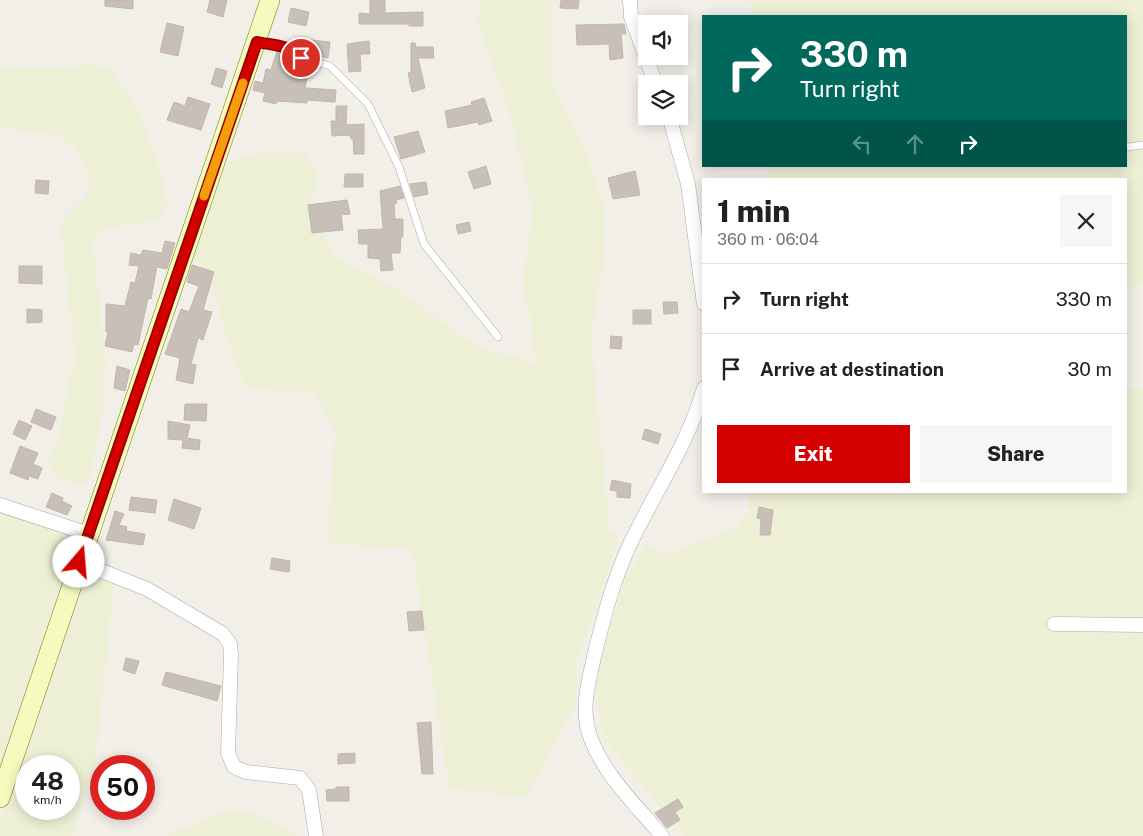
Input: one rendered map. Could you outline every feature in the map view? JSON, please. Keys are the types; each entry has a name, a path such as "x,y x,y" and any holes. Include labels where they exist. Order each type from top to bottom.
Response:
{"main road":[{"path":"0,798 270,0"}],"street":[{"path":"630,0 631,17 653,75"},
{"path":"672,125 688,184 702,289"},
{"path":"662,836 610,774 591,739 585,713 587,688 612,586 632,541 686,440 702,394"},
{"path":"0,505 89,534"},
{"path":"79,562 147,589 223,634 230,644 232,655 228,753 234,767 246,772 300,778 308,790 316,836"},
{"path":"1054,624 1143,625"}],"lane":[{"path":"257,42 287,48 297,52 301,58 330,66 368,104 400,168 424,244 498,337"},
{"path":"1128,148 1143,144"}],"green space":[{"path":"481,0 553,0 551,28 553,84 589,160 604,207 603,264 591,336 610,531 620,536 574,669 577,703 526,797 449,789 412,549 327,544 335,430 314,393 245,388 226,336 210,275 192,256 224,163 270,151 305,153 319,175 310,206 334,255 398,290 454,331 483,347 503,355 519,357 535,365 532,321 522,290 533,210 508,108 477,22"},
{"path":"750,0 1143,0 1143,286 1127,286 1127,178 767,178 766,167 1127,167 1127,15 752,15"},
{"path":"94,65 113,69 143,121 165,185 167,206 155,221 107,228 99,233 93,242 106,360 103,410 90,477 83,484 73,484 56,476 50,470 49,460 60,433 75,359 60,222 86,196 88,168 72,145 56,135 0,128 0,66 26,69"},
{"path":"1143,388 1143,836 683,836 603,737 595,681 625,578 646,545 667,554 737,527 749,511 746,493 1127,493 1127,389"},
{"path":"0,512 79,536 0,767"},
{"path":"86,565 115,576 96,755 90,755 90,778 80,812 80,755 22,755"},
{"path":"15,777 15,820 78,820 73,836 0,836 0,822"},
{"path":"224,811 250,811 297,836 165,836"}],"building":[{"path":"105,0 133,0 133,9 105,6"},
{"path":"210,0 227,0 223,17 207,12"},
{"path":"370,0 385,0 385,13 423,12 423,26 409,26 409,24 359,24 359,13 370,14"},
{"path":"561,0 579,0 578,9 560,8"},
{"path":"291,8 309,12 306,26 288,22"},
{"path":"167,23 184,27 178,56 160,52"},
{"path":"624,24 626,34 621,34 623,58 610,60 609,44 577,45 576,25"},
{"path":"303,39 330,42 328,58 301,51"},
{"path":"369,41 370,54 360,54 361,71 349,72 347,44"},
{"path":"411,43 415,43 416,47 433,47 434,58 418,58 425,88 412,92 408,73 411,72"},
{"path":"277,51 294,58 291,70 308,73 305,88 336,90 335,102 307,100 307,103 277,101 276,104 263,101 265,93 253,90 255,81 263,83 266,69 271,70"},
{"path":"216,68 227,71 222,88 211,84"},
{"path":"188,97 210,104 201,130 167,120 174,102 185,106"},
{"path":"484,98 492,121 479,125 478,122 448,128 445,111 472,105 471,102"},
{"path":"336,106 347,106 346,125 364,124 364,154 354,154 353,139 351,139 350,135 332,136 331,121 336,121"},
{"path":"418,131 425,152 401,159 394,137"},
{"path":"486,166 491,184 474,189 468,172"},
{"path":"635,171 640,195 613,199 608,178"},
{"path":"345,174 363,174 363,187 344,187"},
{"path":"36,180 49,181 48,194 35,193"},
{"path":"426,182 428,194 414,197 410,184"},
{"path":"400,186 404,198 396,200 397,203 394,204 395,219 403,219 403,237 401,237 400,253 391,253 393,270 381,271 380,259 368,258 368,244 359,244 358,230 383,229 380,191"},
{"path":"347,200 350,214 341,215 343,230 312,233 308,205"},
{"path":"469,222 471,231 458,234 456,225"},
{"path":"165,241 175,243 167,269 157,267 151,299 148,298 138,345 134,344 132,352 105,346 108,332 106,332 106,304 125,306 131,282 135,283 139,266 129,265 131,253 141,255 143,250 162,253"},
{"path":"192,265 214,272 203,310 212,312 203,340 198,338 191,364 196,365 193,384 176,380 180,358 165,354 181,309 189,312 199,286 187,282"},
{"path":"19,266 42,266 42,284 19,283"},
{"path":"663,302 677,302 678,313 664,314"},
{"path":"27,309 42,310 42,322 27,323"},
{"path":"633,310 651,310 651,324 633,324"},
{"path":"611,336 622,337 621,349 610,348"},
{"path":"117,366 130,370 125,391 114,388"},
{"path":"185,404 207,404 206,421 184,420"},
{"path":"36,409 56,417 51,430 31,422"},
{"path":"19,420 32,426 25,440 13,434"},
{"path":"168,421 190,425 187,438 200,440 199,450 182,448 183,440 168,439"},
{"path":"645,429 661,434 658,444 642,439"},
{"path":"20,446 38,453 33,464 42,468 38,479 29,476 28,480 10,473"},
{"path":"612,480 631,484 630,498 617,497 617,491 610,490"},
{"path":"52,493 63,498 62,501 72,506 67,515 46,507"},
{"path":"131,497 157,500 155,513 129,510"},
{"path":"174,499 201,508 194,529 168,520"},
{"path":"759,507 773,510 770,535 760,535 761,519 757,518"},
{"path":"115,511 124,514 119,525 127,527 126,531 145,534 143,545 106,540"},
{"path":"272,558 290,561 289,572 270,569"},
{"path":"422,611 424,630 409,631 407,612"},
{"path":"126,658 139,661 135,674 123,670"},
{"path":"166,672 221,686 217,701 162,685"},
{"path":"431,722 433,774 422,774 417,723"},
{"path":"355,753 355,763 338,764 338,754"},
{"path":"336,787 349,787 349,801 327,801 326,790 336,789"},
{"path":"678,799 683,807 675,812 680,820 667,828 655,813"}],"slow traffic":[{"path":"204,196 243,83"}],"route":[{"path":"79,562 257,42 287,48 297,52 301,58"}]}
